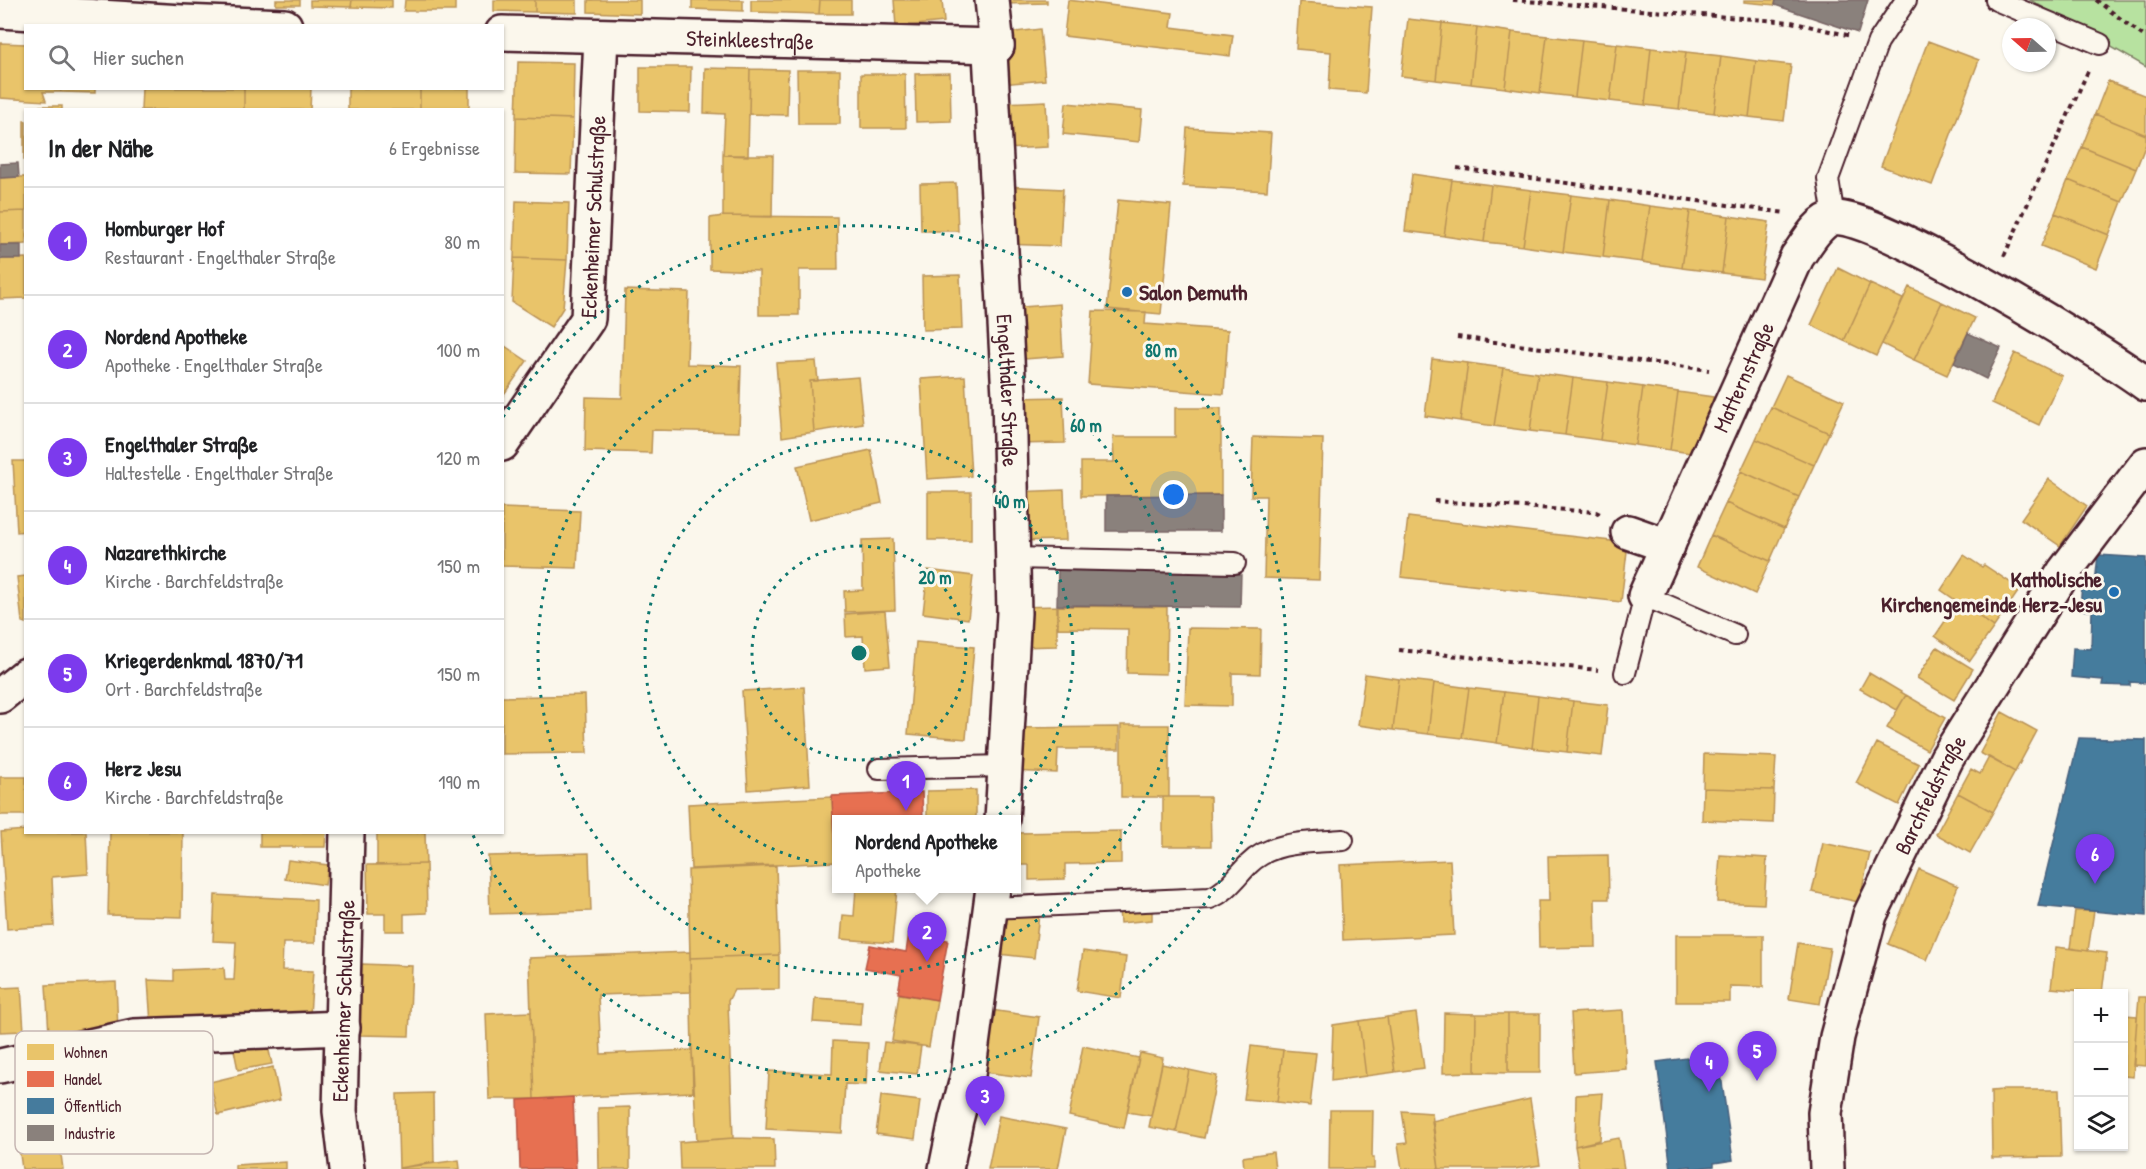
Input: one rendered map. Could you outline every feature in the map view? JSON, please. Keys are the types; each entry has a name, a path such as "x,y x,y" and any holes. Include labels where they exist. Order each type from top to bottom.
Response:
{"street":[{"name":"Engelthaler Straße","path":"992,0 997,45 990,53 1009,395 1014,613 1002,815"},
{"path":"0,11 183,11 271,24"},
{"name":"Steinkleestraße","path":"504,33 997,45"},
{"name":"Eckenheimer Schulstraße","path":"504,441 588,319 601,37"},
{"path":"1828,221 1854,221 1875,229 1990,286 2146,384"},
{"name":"Matternstraße","path":"1645,596 1797,257 1828,221"},
{"name":"Barchfeldstraße","path":"1827,1169 1826,1113 1837,1037 1870,915 1947,758 2064,572 2146,464"},
{"path":"1628,532 1668,546"},
{"path":"0,696 24,677"},
{"name":"Eckenheimer Schulstraße","path":"347,834 340,1111 347,1169"},
{"path":"946,1169 968,1075 991,898"},
{"path":"213,1033 343,1028"},
{"path":"0,1066 15,1063"}],"lane":[{"path":"1828,221 1828,179 1878,42 1906,0"},
{"path":"1996,0 2100,44"},
{"path":"1013,558 1235,563"},
{"path":"1625,673 1645,596 1735,635"},
{"path":"879,770 1005,766"},
{"path":"991,898 1210,898 1220,895 1250,863 1267,850 1290,844 1343,840"}],"path":[{"path":"1513,0 1791,22 1878,42"},
{"path":"2096,0 2146,38"},
{"path":"1990,286 2100,44"},
{"path":"1457,168 1790,213 1828,221"},
{"path":"1457,337 1743,375"},
{"path":"1434,501 1596,512 1628,532"},
{"path":"1399,650 1625,673"}],"green space":[{"path":"2030,0 2146,0 2146,67"}],"building: Wohnen":[{"path":"276,0 300,0 300,5 276,5"},
{"path":"310,0 352,0 351,7 310,6"},
{"path":"352,0 392,0 392,8 351,7"},
{"path":"405,0 455,0 455,11 404,11"},
{"path":"494,0 535,0 535,12 494,11"},
{"path":"535,0 577,0 577,13 535,12"},
{"path":"588,0 640,0 640,14 588,12"},
{"path":"692,0 743,0 743,11 692,9"},
{"path":"751,0 820,0 819,14 751,12"},
{"path":"820,0 851,0 851,14 819,14"},
{"path":"894,0 942,0 944,22 896,27"},
{"path":"1004,0 1047,0 1047,3 1004,4"},
{"path":"1068,0 1173,13 1171,27 1233,35 1230,56 1064,36"},
{"path":"1744,0 1776,0 1775,5 1744,2"},
{"path":"1299,2 1372,7 1366,93 1329,90 1331,52 1296,49"},
{"path":"1408,19 1442,23 1436,80 1401,76"},
{"path":"1442,23 1477,27 1471,84 1436,80"},
{"path":"1477,27 1512,32 1505,88 1471,84"},
{"path":"1040,29 1045,80 1002,84 998,34"},
{"path":"1512,32 1547,36 1540,93 1505,88"},
{"path":"1547,36 1582,40 1575,97 1540,93"},
{"path":"1582,40 1617,44 1610,101 1575,97"},
{"path":"1928,41 1979,60 1932,185 1881,166"},
{"path":"0,43 24,44 24,90 60,90 61,92 43,92 46,101 0,98"},
{"path":"1617,44 1651,48 1645,105 1610,101"},
{"path":"1651,48 1686,52 1679,109 1645,105"},
{"path":"1686,52 1721,56 1714,113 1679,109"},
{"path":"1721,56 1756,61 1749,117 1714,113"},
{"path":"1756,61 1791,65 1784,121 1749,117"},
{"path":"518,62 574,63 573,119 516,117"},
{"path":"640,67 691,67 690,112 640,111"},
{"path":"705,68 750,69 748,156 723,155 725,114 704,113"},
{"path":"750,69 788,70 787,115 749,114"},
{"path":"797,70 840,70 840,124 798,124"},
{"path":"950,73 951,121 916,122 915,74"},
{"path":"861,74 905,74 906,128 861,128"},
{"path":"2108,81 2146,96 2146,135 2095,114"},
{"path":"60,90 95,90 95,93 61,92"},
{"path":"142,90 244,90 244,108 141,108"},
{"path":"244,90 311,90 310,108 244,108"},
{"path":"348,90 420,90 420,108 348,108"},
{"path":"420,90 469,90 469,108 420,108"},
{"path":"1046,101 1048,147 1003,149 1001,103"},
{"path":"1066,103 1142,110 1139,142 1063,134"},
{"path":"40,106 62,106 62,108 40,108"},
{"path":"2095,114 2146,135 2146,144 2136,169 2082,147"},
{"path":"516,117 573,119 571,174 515,173"},
{"path":"1187,128 1271,133 1267,191 1183,186"},
{"path":"2082,147 2136,169 2122,202 2068,180"},
{"path":"723,155 773,155 772,217 723,216"},
{"path":"1412,174 1452,180 1444,236 1405,231"},
{"path":"24,177 24,211 0,212 0,178"},
{"path":"1452,180 1491,185 1484,242 1444,236"},
{"path":"2068,180 2122,202 2109,235 2055,213"},
{"path":"956,183 958,231 921,231 920,184"},
{"path":"1491,185 1531,190 1523,246 1484,242"},
{"path":"1005,186 1063,189 1060,246 1004,244"},
{"path":"1531,190 1571,195 1563,252 1523,246"},
{"path":"1571,195 1610,200 1603,257 1563,252"},
{"path":"1118,200 1171,205 1161,314 1107,309"},
{"path":"1610,200 1650,206 1642,262 1603,257"},
{"path":"516,201 569,203 567,260 514,258"},
{"path":"1650,206 1690,211 1682,268 1642,262"},
{"path":"24,211 24,244 0,245 0,212"},
{"path":"1690,211 1729,216 1722,273 1682,268"},
{"path":"2055,213 2109,235 2096,268 2041,246"},
{"path":"723,216 837,217 838,270 799,270 799,315 759,315 759,271 710,269 710,218"},
{"path":"1729,216 1769,222 1761,278 1722,273"},
{"path":"24,258 24,298 0,299 0,259"},
{"path":"514,258 567,260 563,308 551,327 512,302"},
{"path":"1838,268 1870,284 1844,341 1811,325"},
{"path":"960,275 962,329 923,330 922,276"},
{"path":"1870,284 1903,299 1876,356 1844,341"},
{"path":"1909,287 1942,302 1914,360 1882,344"},
{"path":"625,290 689,292 687,364 741,366 739,432 652,430 651,453 585,451 586,397 622,398"},
{"path":"1942,302 1975,318 1947,375 1914,360"},
{"path":"1060,304 1063,356 1012,360 1008,308"},
{"path":"1093,311 1146,312 1145,324 1228,330 1224,394 1088,384"},
{"path":"504,345 527,361 504,394"},
{"path":"2015,353 2062,376 2039,425 1992,403"},
{"path":"1432,359 1468,363 1460,421 1425,416"},
{"path":"816,361 818,381 810,381 814,432 782,437 776,363"},
{"path":"1468,363 1503,368 1494,426 1460,421"},
{"path":"1503,368 1538,373 1530,431 1494,426"},
{"path":"1538,373 1573,378 1565,435 1530,431"},
{"path":"1786,375 1844,401 1829,433 1771,407"},
{"path":"965,376 971,476 927,479 921,379"},
{"path":"858,377 863,424 814,432 810,381"},
{"path":"1573,378 1608,382 1600,440 1565,435"},
{"path":"1608,382 1643,387 1635,445 1600,440"},
{"path":"1643,387 1678,392 1670,450 1635,445"},
{"path":"1678,392 1713,397 1705,455 1670,450"},
{"path":"1063,397 1065,443 1015,444 1014,398"},
{"path":"1771,407 1829,433 1814,465 1756,439"},
{"path":"1175,408 1221,408 1221,495 1081,496 1081,462 1114,462 1113,437 1175,437"},
{"path":"1253,437 1323,439 1319,580 1264,578 1266,496 1251,496"},
{"path":"1756,439 1814,465 1799,497 1741,471"},
{"path":"871,450 882,503 809,520 797,466"},
{"path":"13,461 24,461 24,531 17,532"},
{"path":"1741,471 1799,497 1784,529 1726,503"},
{"path":"2049,479 2087,506 2060,546 2021,519"},
{"path":"1064,490 1066,540 1016,541 1015,492"},
{"path":"928,492 971,492 971,540 928,540"},
{"path":"1726,503 1784,529 1770,561 1711,535"},
{"path":"504,508 580,511 577,568 504,566"},
{"path":"1408,517 1628,543 1621,602 1401,577"},
{"path":"1711,535 1770,561 1755,594 1697,567"},
{"path":"893,539 895,610 845,612 844,591 863,590 862,540"},
{"path":"1964,555 1982,567 1984,565 2020,589 1994,627 1941,590"},
{"path":"928,570 973,576 968,619 923,613"},
{"path":"24,576 24,622 22,622 17,577"},
{"path":"1958,602 1994,627 1970,661 1935,636"},
{"path":"1057,606 1057,646 1018,647 1018,607"},
{"path":"1058,606 1167,607 1166,674 1127,673 1128,629 1058,628"},
{"path":"885,611 890,666 865,668 863,636 846,637 845,614"},
{"path":"1188,628 1261,629 1260,674 1232,673 1232,706 1185,705"},
{"path":"916,642 974,647 966,739 908,734"},
{"path":"1937,647 1973,669 1954,700 1917,678"},
{"path":"1869,673 1906,695 1897,710 1860,689"},
{"path":"1365,674 1399,679 1393,730 1358,725"},
{"path":"1399,679 1434,683 1428,734 1393,730"},
{"path":"1434,683 1469,688 1462,738 1428,734"},
{"path":"804,687 810,785 748,790 742,691"},
{"path":"1469,688 1504,692 1497,743 1462,738"},
{"path":"1504,692 1538,696 1532,748 1497,743"},
{"path":"585,695 587,753 504,754 504,697"},
{"path":"1906,695 1945,718 1927,750 1887,728"},
{"path":"1538,696 1573,701 1567,752 1532,748"},
{"path":"1573,701 1608,705 1602,756 1567,752"},
{"path":"2002,712 2037,731 2015,772 1980,753"},
{"path":"1121,725 1169,725 1169,797 1121,797"},
{"path":"1119,727 1119,749 1058,749 1057,773 1008,771 1010,728"},
{"path":"1877,743 1919,764 1899,805 1856,783"},
{"path":"1704,754 1776,757 1774,790 1703,788"},
{"path":"1989,757 2015,772 1993,812 1958,793 1971,769 1980,774"},
{"path":"0,777 24,777 24,815 0,815"},
{"path":"1703,788 1774,790 1773,823 1702,820"},
{"path":"976,790 976,815 927,815 927,791"},
{"path":"1958,793 1993,812 1970,853 1936,834"},
{"path":"832,797 832,862 691,869 688,804"},
{"path":"1163,797 1210,797 1211,846 1163,846"},
{"path":"24,830 24,834 86,834 88,874 52,877 54,926 7,929 1,832"},
{"path":"1121,831 1121,863 1065,864 1065,879 1029,880 1029,865 1021,865 1021,833"},
{"path":"110,834 183,834 182,917 108,915"},
{"path":"260,834 326,834 325,847 260,847"},
{"path":"377,834 425,834 426,864 377,865"},
{"path":"1823,843 1870,853 1859,902 1812,892"},
{"path":"589,853 591,911 490,914 488,856"},
{"path":"1608,855 1609,899 1595,899 1596,947 1539,948 1538,901 1549,901 1548,856"},
{"path":"1720,855 1767,858 1764,904 1717,902"},
{"path":"288,860 328,865 325,885 285,879"},
{"path":"1450,860 1454,935 1343,940 1340,865"},
{"path":"426,864 427,913 404,914 404,931 385,931 385,914 368,914 367,865"},
{"path":"776,866 779,955 690,958 688,870"},
{"path":"1919,869 1958,886 1927,960 1888,944"},
{"path":"856,893 897,893 892,943 841,939 843,915 854,916"},
{"path":"215,895 316,900 315,943 283,943 282,970 313,971 310,1015 151,1024 148,980 174,981 174,970 224,968 225,980 234,980 236,942 213,941"},
{"path":"1152,905 1152,920 1120,923 1119,907"},
{"path":"995,909 1039,914 1034,958 990,953"},
{"path":"2075,911 2094,911 2088,951 2070,948"},
{"path":"1676,935 1763,935 1763,987 1730,986 1730,1002 1676,1002"},
{"path":"1798,943 1830,948 1820,1004 1789,999"},
{"path":"2056,947 2107,953 2102,989 2074,990 2051,988"},
{"path":"1083,951 1126,957 1121,998 1077,991"},
{"path":"690,952 691,992 598,995 601,1054 692,1050 693,1092 534,1099 529,958"},
{"path":"779,955 779,989 734,990 728,1001 733,1138 697,1141 690,958"},
{"path":"362,964 412,966 409,1036 359,1035"},
{"path":"116,982 118,1030 49,1031 46,985"},
{"path":"21,987 24,1031 0,1032 0,988"},
{"path":"899,994 937,1000 929,1047 892,1041"},
{"path":"2139,997 2146,997 2146,1066 2133,1065"},
{"path":"815,998 862,1001 860,1025 813,1022"},
{"path":"977,1008 1039,1017 1031,1078 968,1070"},
{"path":"1623,1010 1626,1069 1574,1073 1571,1013"},
{"path":"531,1012 534,1099 489,1099 486,1014"},
{"path":"1416,1013 1424,1068 1395,1072 1387,1017"},
{"path":"1444,1013 1476,1014 1475,1072 1443,1073"},
{"path":"1476,1014 1508,1014 1508,1073 1475,1072"},
{"path":"1508,1014 1540,1014 1540,1073 1508,1073"},
{"path":"2128,1015 2137,1016 2133,1077 2128,1076"},
{"path":"1387,1017 1395,1072 1366,1076 1359,1021"},
{"path":"1359,1021 1366,1076 1331,1081 1333,1025"},
{"path":"266,1038 272,1064 238,1070 233,1045"},
{"path":"833,1041 868,1043 866,1085 845,1084 842,1133 766,1129 769,1071 832,1074"},
{"path":"884,1042 921,1046 917,1074 880,1070"},
{"path":"1083,1046 1139,1058 1124,1128 1069,1116"},
{"path":"1251,1046 1283,1050 1277,1102 1244,1099"},
{"path":"1283,1050 1316,1053 1310,1106 1277,1102"},
{"path":"1140,1053 1163,1058 1151,1116 1127,1112"},
{"path":"1162,1064 1189,1070 1176,1132 1149,1127"},
{"path":"273,1067 280,1100 218,1115 213,1094 213,1081"},
{"path":"1189,1070 1217,1076 1204,1138 1176,1132"},
{"path":"2059,1090 2061,1157 1992,1158 1991,1091"},
{"path":"433,1093 434,1162 399,1168 397,1094"},
{"path":"1603,1093 1600,1140 1575,1146 1576,1095"},
{"path":"881,1096 920,1101 915,1139 876,1134"},
{"path":"1530,1099 1540,1165 1514,1169 1439,1169 1432,1121"},
{"path":"630,1107 630,1169 599,1169 598,1108"},
{"path":"1330,1110 1373,1110 1372,1158 1374,1158 1374,1169 1329,1169"},
{"path":"1402,1111 1432,1113 1439,1169 1402,1169 1398,1144 1407,1143"},
{"path":"999,1116 1066,1129 1058,1169 988,1169"},
{"path":"733,1138 774,1139 775,1169 680,1169 679,1142"},
{"path":"1619,1138 1624,1169 1579,1169 1575,1146"},
{"path":"1273,1152 1275,1169 1244,1169 1243,1157"},
{"path":"20,1154 61,1154 63,1169 22,1169"},
{"path":"459,1160 460,1169 399,1169 399,1168"},
{"path":"286,1162 286,1169 235,1169 235,1165"}],"building: Handel":[{"path":"922,792 923,815 833,815 832,796"},
{"path":"909,933 948,940 937,1000 898,993 901,975 865,968 870,945 906,952"},
{"path":"573,1097 576,1169 520,1169 518,1100"}],"building: Öffentlich":[{"path":"2098,555 2146,558 2146,683 2130,682 2130,686 2102,685 2103,680 2071,677 2073,648 2091,649 2092,611 2080,610 2082,583 2095,584"},
{"path":"2079,738 2146,740 2146,916 2038,906"},
{"path":"1718,1054 1733,1160 1714,1163 1714,1166 1671,1169 1657,1062"}],"building: Industrie":[{"path":"1776,0 1868,0 1858,33 1775,5"},
{"path":"18,163 19,177 0,178 0,164"},
{"path":"0,245 21,245 21,259 0,259"},
{"path":"1968,333 2001,348 1986,379 1954,363"},
{"path":"1221,495 1221,531 1106,531 1106,496"},
{"path":"1058,570 1241,572 1240,607 1057,605"}],"place":[{"name":"Salon Demuth","path":"1127,292"},
{"name":"Katholische Kirchengemeinde Herz-Jesu","path":"2114,592"},
{"name":"Homburger Hof","path":"906,811"},
{"name":"Herz Jesu","path":"2095,884"},
{"name":"Nordend Apotheke","path":"927,962"},
{"name":"Kriegerdenkmal 1870/71","path":"1757,1081"},
{"name":"Nazarethkirche","path":"1709,1092"},
{"name":"Engelthaler Straße","path":"985,1126"}]}
